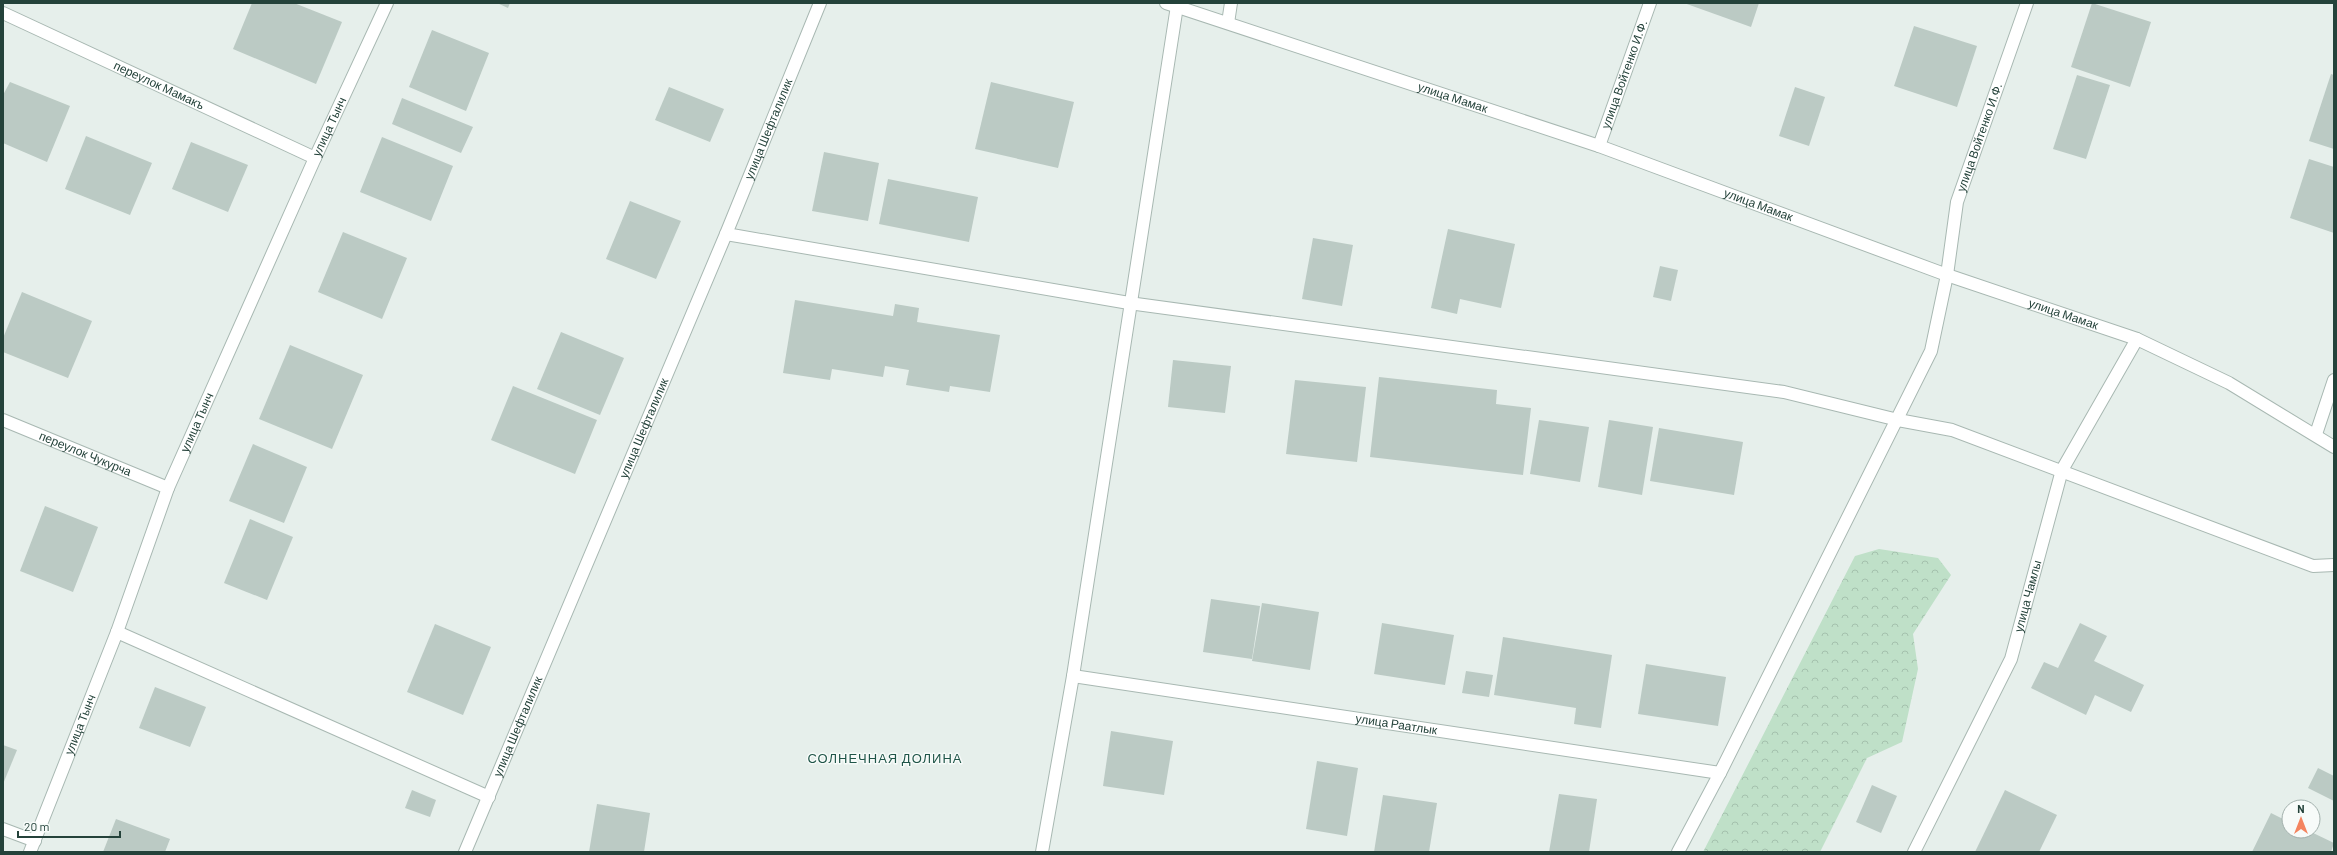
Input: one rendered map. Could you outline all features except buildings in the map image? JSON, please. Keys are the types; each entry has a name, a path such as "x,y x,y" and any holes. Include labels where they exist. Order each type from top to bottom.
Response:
{"street":[{"name":"улица Тынч","path":"33,847 117,632 168,488 315,158 387,3"},
{"name":"улица Шефталилик","path":"465,852 726,234 820,3"},
{"path":"1228,23 1231,3"},
{"name":"улица Войтенко И.Ф.","path":"1599,146 1650,3"},
{"name":"улица Войтенко И.Ф.","path":"1678,852 1720,773 1898,420 1931,351 1947,274 1956,202 2027,3"},
{"path":"1042,852 1073,676 1129,303 1171,5"},
{"name":"улица Мамак","path":"1171,5 1599,146 1947,274 2137,339 2229,384 2316,434 2334,447"},
{"name":"переулок Мамакъ","path":"3,13 315,158"},
{"path":"726,234 1129,303 1784,392 1898,420 1952,430 2062,470 2313,566 2334,566"},
{"name":"улица Чамлы","path":"1914,852 2011,659 2062,470 2137,339"},
{"path":"2316,434 2334,380"},
{"name":"переулок Чукурча","path":"3,420 168,488"},
{"path":"117,632 489,797"},
{"name":"улица Раатлык","path":"1073,676 1720,773"},
{"path":"3,829 33,847"}],"green space":[{"path":"1879,549 1938,558 1951,575 1913,634 1918,669 1902,742 1867,758 1820,852 1703,852 1855,556"}],"district":[{"name":"СОЛНЕЧНАЯ ДОЛИНА","path":"885,758"}]}
